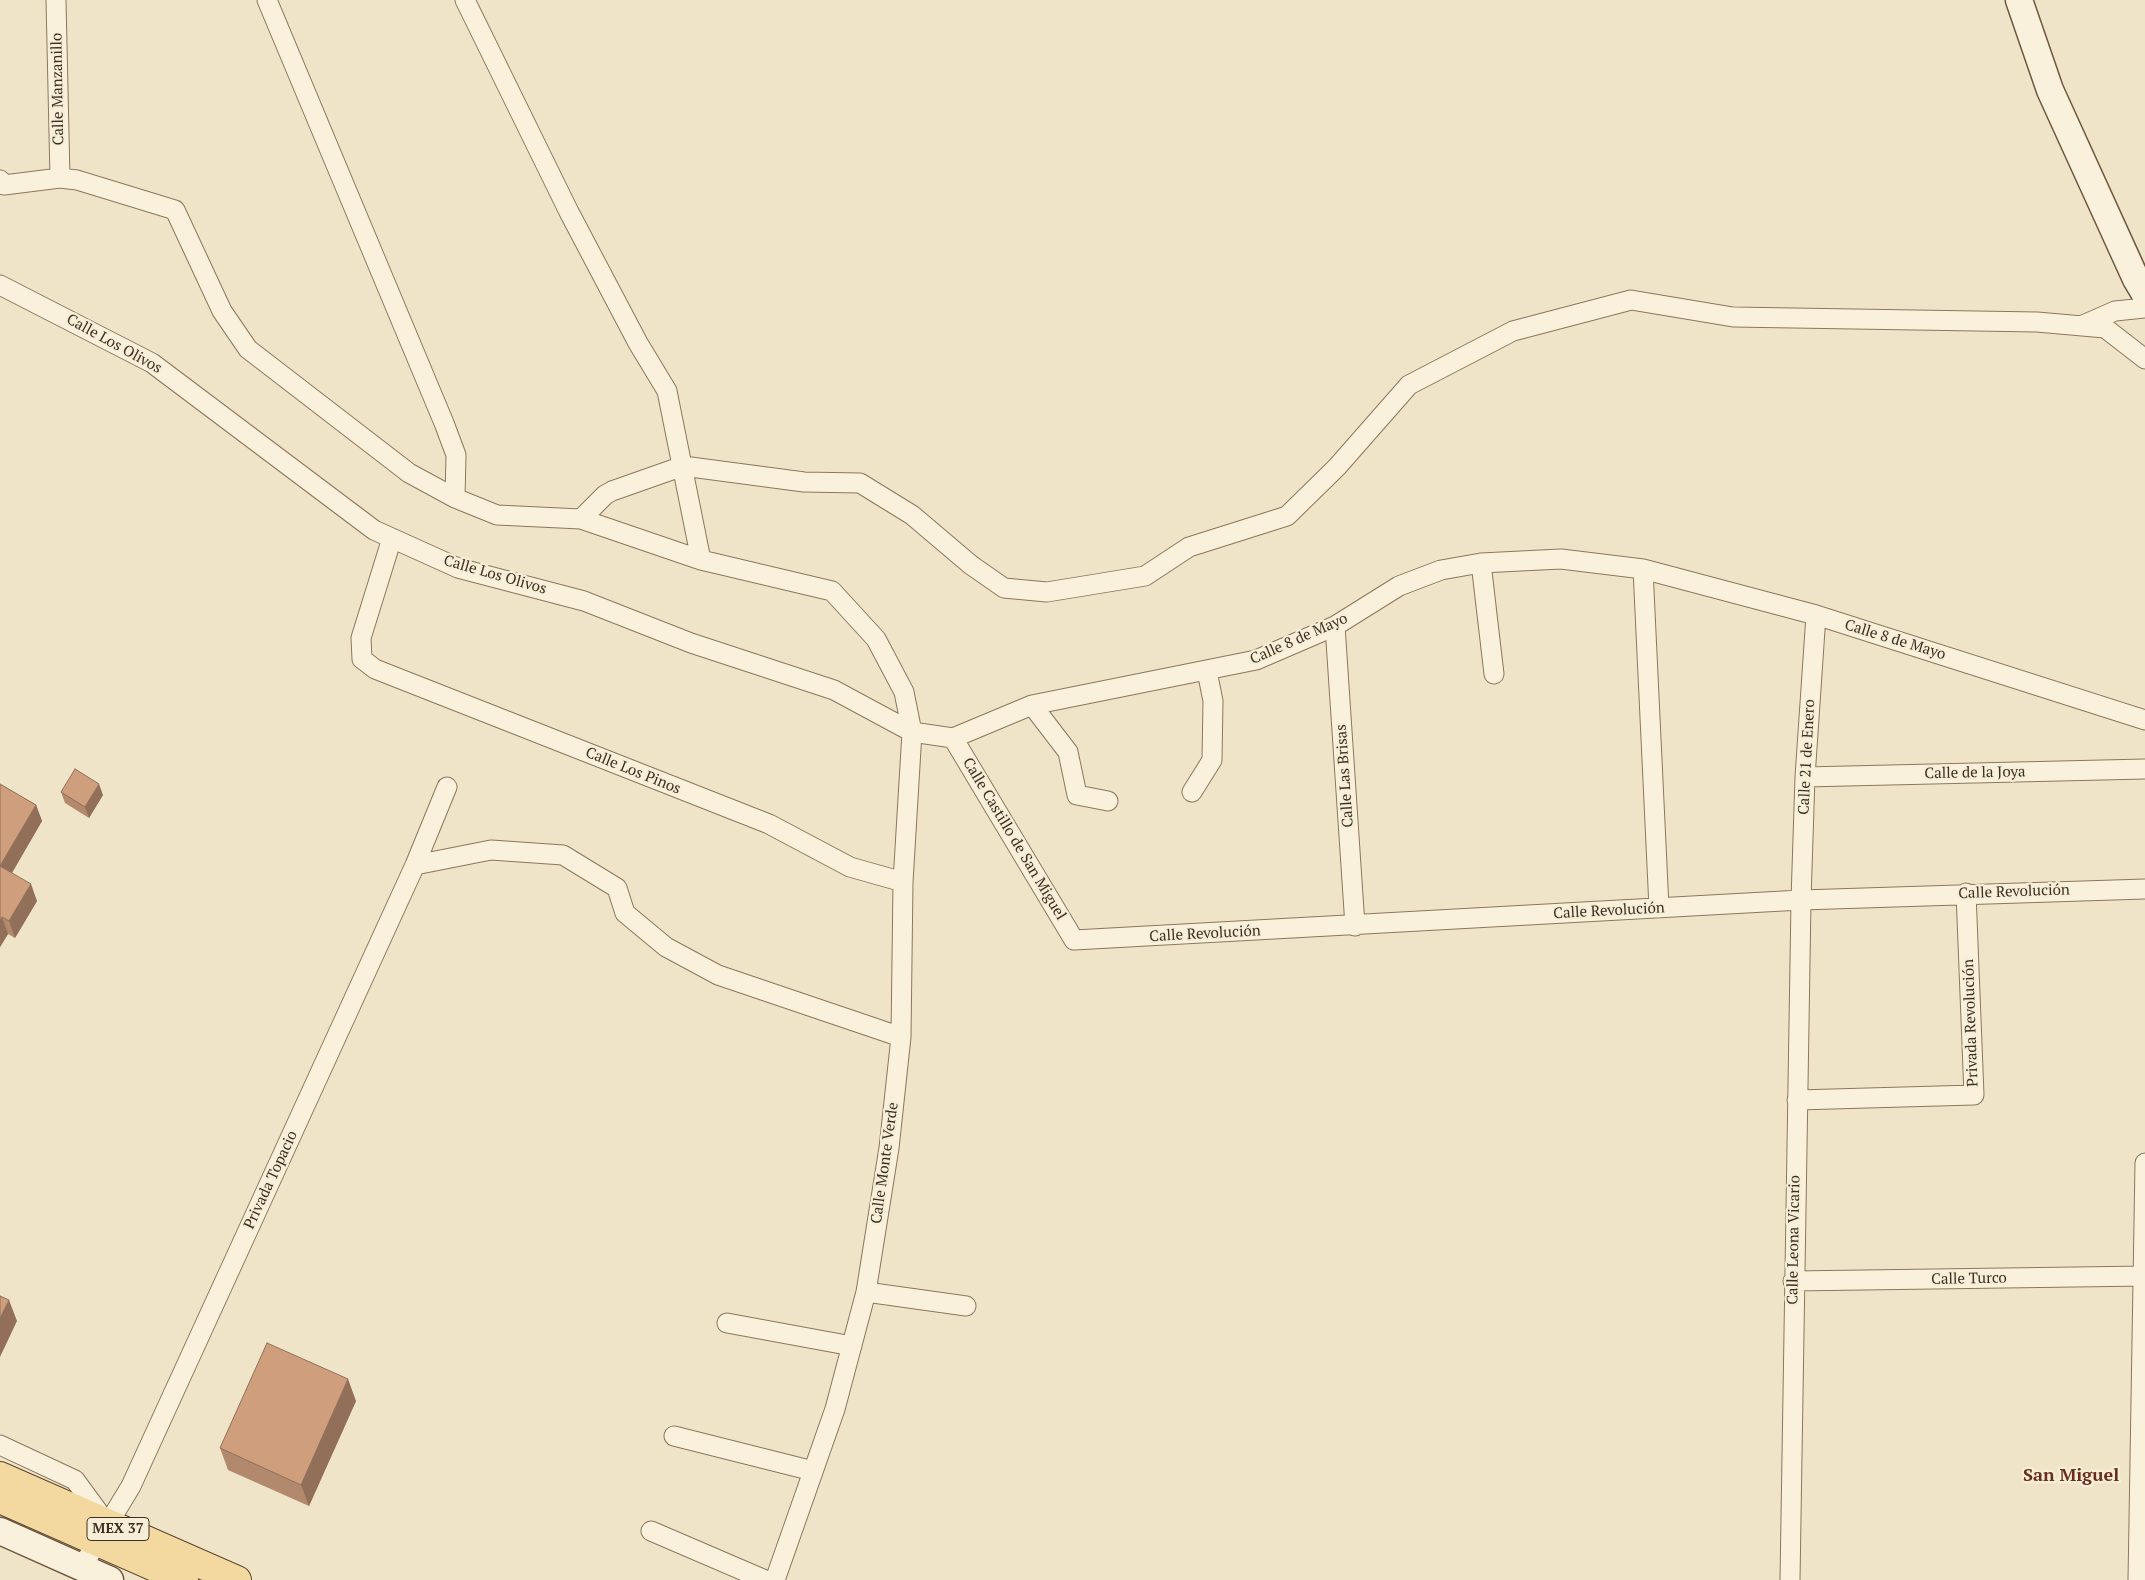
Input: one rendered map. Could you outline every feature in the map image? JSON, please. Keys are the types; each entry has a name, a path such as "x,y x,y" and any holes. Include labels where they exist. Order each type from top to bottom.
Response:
{"main road":[{"name":"MEX 37","path":"0,1476 184,1580"},
{"name":"MEX 37","path":"0,1499 237,1580"}],"street":[{"name":"Calle Manzanillo","path":"56,0 60,178"},
{"path":"267,0 444,423 456,455 455,498"},
{"path":"465,0 570,212 638,342 667,391 701,560"},
{"path":"2019,0 2050,90 2136,279 2145,294"},
{"name":"Calle Monte Verde","path":"0,180 4,185 60,178 77,180 175,210 222,311 248,349 409,473 455,498 496,515 581,519 701,560 832,591 876,639 904,692 912,732 903,882 901,1037 889,1148 866,1292 835,1409 775,1580"},
{"name":"Calle Los Olivos","path":"0,285 152,363 374,530 458,568 584,601 691,643 834,690 912,732 953,738"},
{"path":"581,519 605,495 612,491 683,466 804,482 860,483 912,515 971,565 1004,588 1046,592 1145,576 1189,547 1287,516 1337,467 1409,384 1513,331 1631,300 1734,317 2037,322 2105,328 2145,359"},
{"path":"2082,326 2115,311 2145,308"},
{"name":"Calle Los Pinos","path":"392,538 361,638 362,659 375,669 769,824 850,867 903,882"},
{"name":"Calle 8 de Mayo","path":"953,738 1032,705 1256,660 1334,626 1399,586 1441,570 1482,563 1561,559 1643,569 1816,615 2145,720"},
{"path":"1482,563 1494,674"},
{"path":"1643,569 1659,908"},
{"name":"Calle 21 de Enero","path":"1801,900 1805,777 1816,615"},
{"name":"Calle Las Brisas","path":"1334,626 1355,926"},
{"path":"1192,792 1212,760 1213,701 1207,671"},
{"path":"1032,705 1068,752 1077,794 1108,801"},
{"name":"Calle Castillo de San Miguel","path":"953,738 1074,940"},
{"name":"Calle de la Joya","path":"1805,777 2145,768"},
{"name":"Privada Topacio","path":"82,1567 131,1486 415,865 447,787"},
{"path":"415,865 491,850 563,855 617,888 625,913 666,946 718,975 901,1037"},
{"name":"Calle Revolución","path":"1074,940 1801,900 1966,893 2145,889"},
{"name":"Privada Revolución","path":"1797,1100 1974,1095 1966,893"},
{"name":"Calle Leona Vicario","path":"1790,1580 1793,1281 1801,900"},
{"path":"2138,1580 2145,1163"},
{"name":"Calle Turco","path":"1793,1281 2144,1276"},
{"path":"866,1292 966,1306"},
{"path":"727,1323 852,1346"},
{"path":"674,1436 813,1471"},
{"path":"0,1445 75,1480 103,1533"},
{"path":"0,1530 110,1580"},
{"path":"651,1532 765,1580"}],"building":[{"path":"75,769 99,784 85,807 61,792"},
{"path":"0,784 36,805 0,866"},
{"path":"0,866 31,884 9,921 2,917 0,921"},
{"path":"0,1296 9,1300 0,1318"},
{"path":"267,1343 348,1379 301,1485 220,1448"}],"district":[{"name":"San Miguel","path":"2071,1476"}]}
